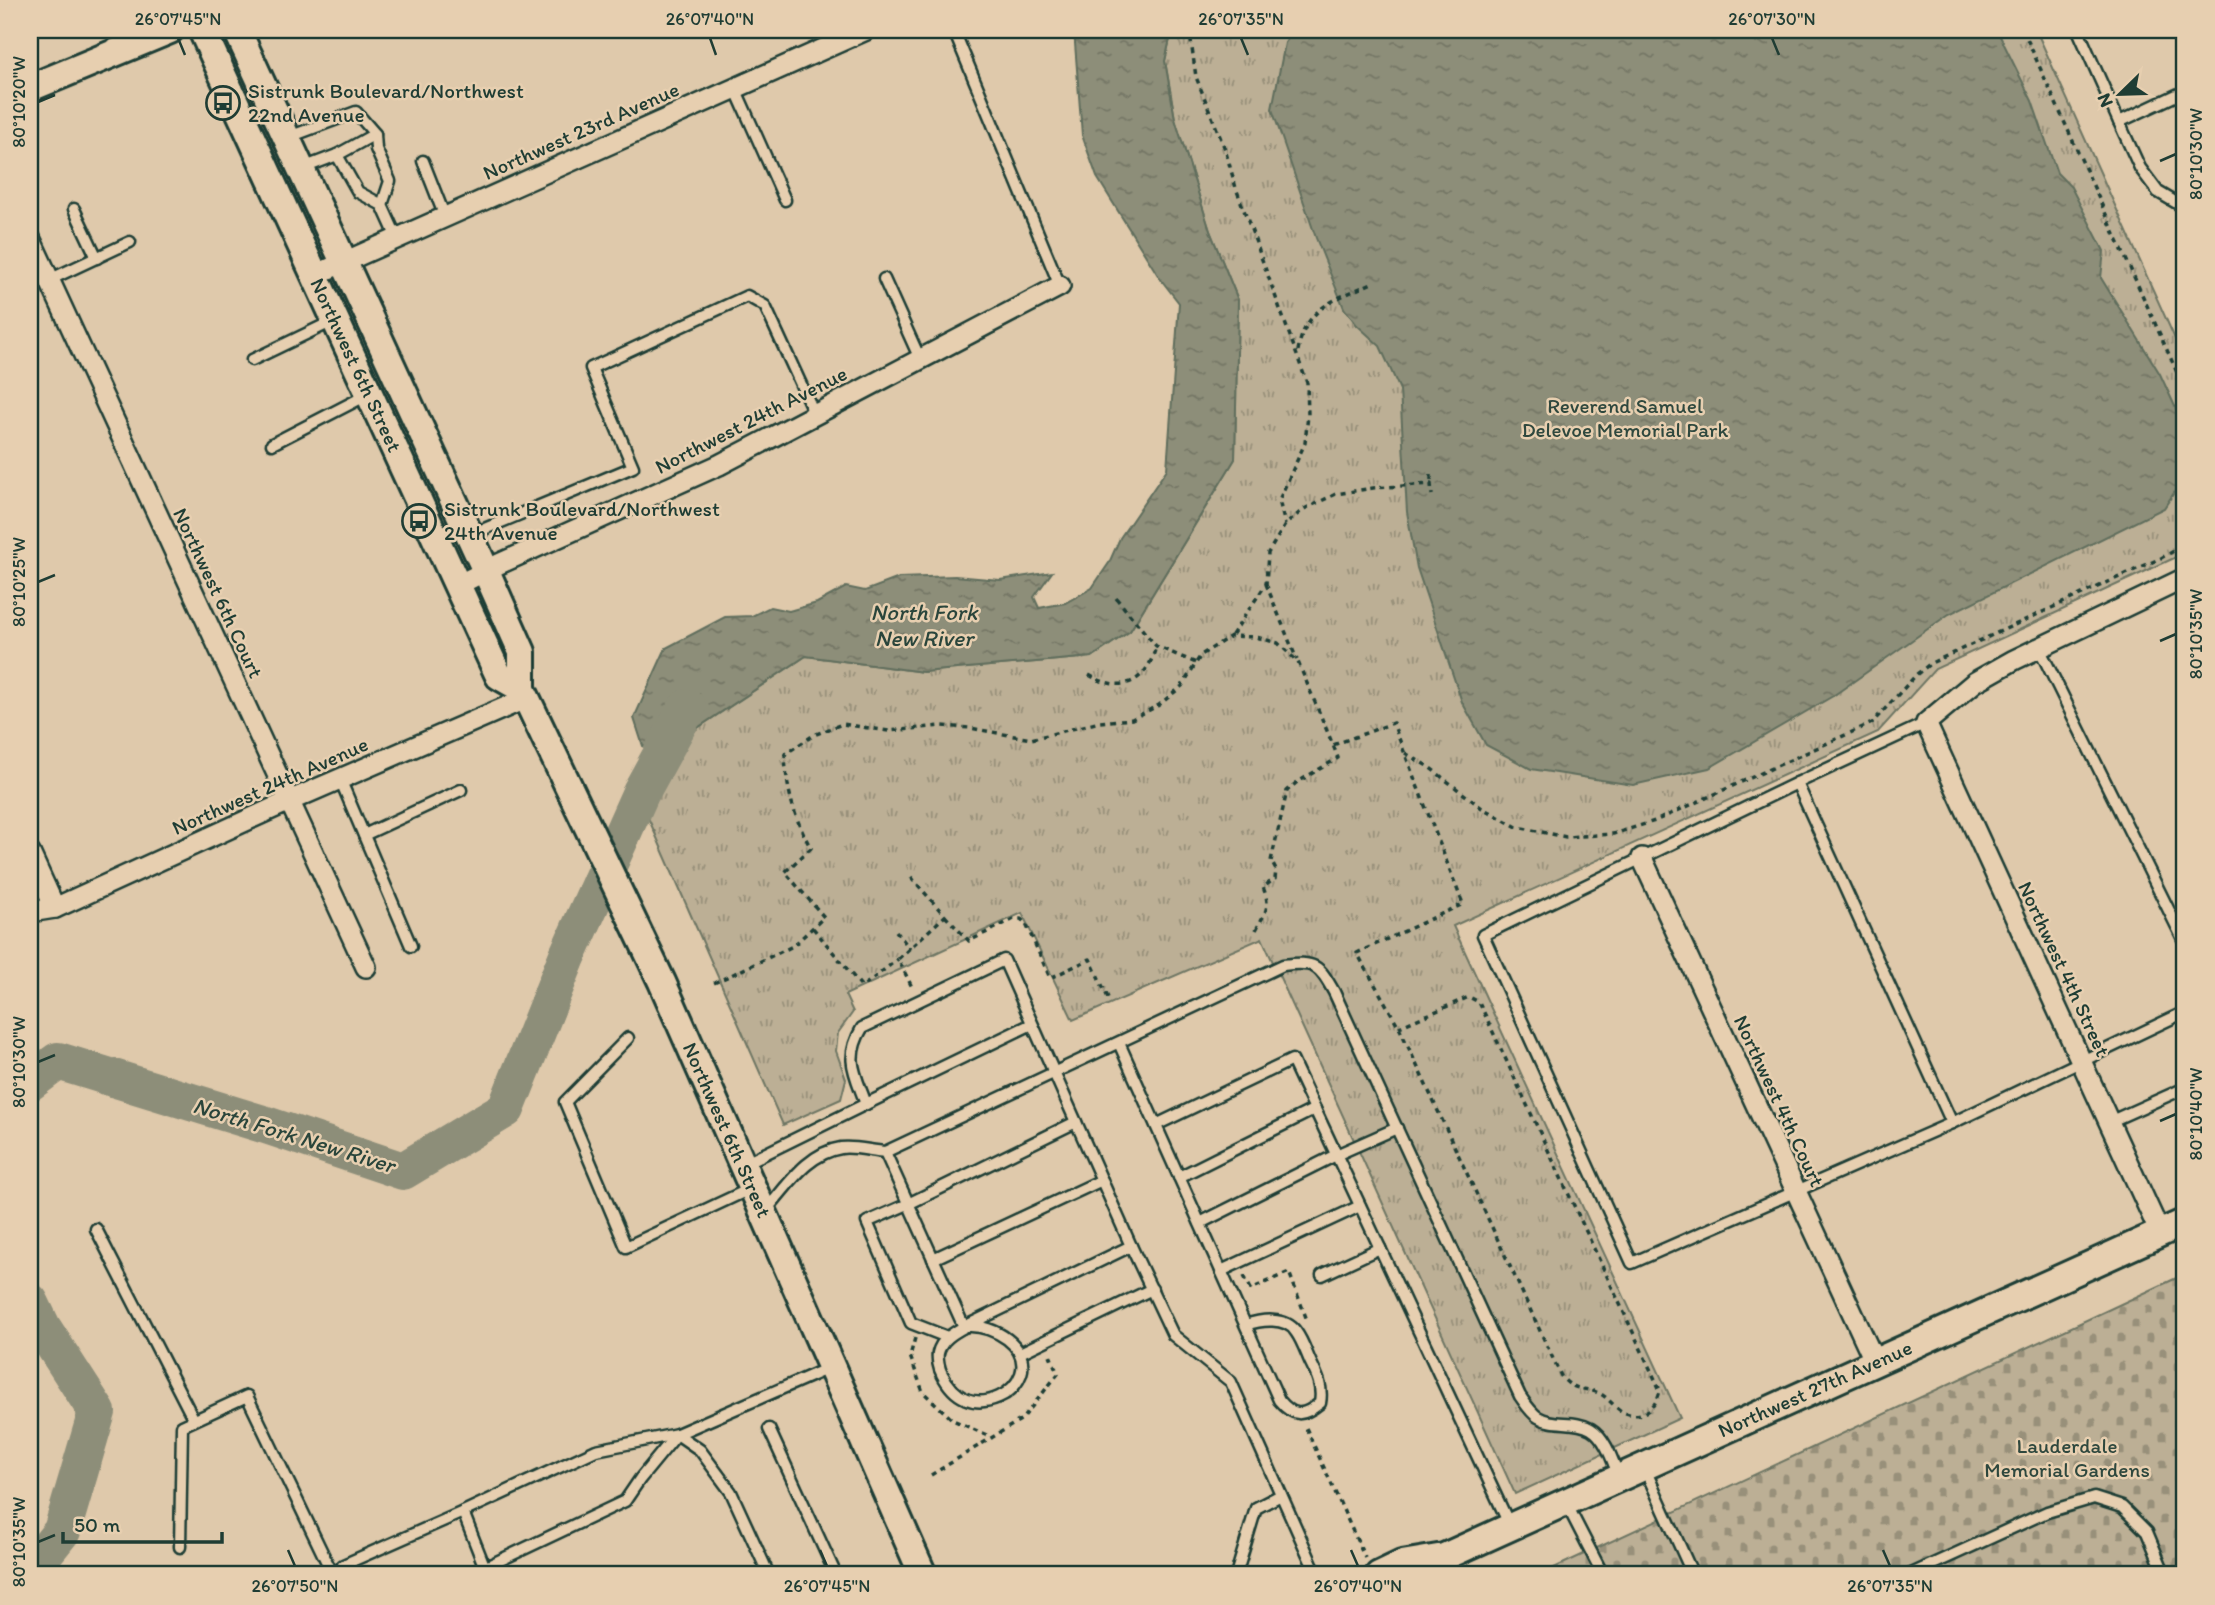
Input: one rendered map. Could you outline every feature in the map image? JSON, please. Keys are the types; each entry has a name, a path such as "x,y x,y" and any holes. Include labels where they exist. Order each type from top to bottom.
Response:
{"street":[{"path":"30,88 170,30"},
{"name":"Northwest 6th Street","path":"202,30 499,676 525,693"},
{"name":"Northwest 6th Street","path":"237,30 522,652 525,693 662,982 923,1575"},
{"name":"Northwest 23rd Avenue","path":"315,275 866,30"},
{"name":"Northwest 6th Court","path":"30,238 366,967"},
{"name":"Northwest 24th Avenue","path":"458,585 719,465 1060,286"},
{"path":"1926,723 1975,682 2185,578"},
{"name":"Northwest 24th Avenue","path":"30,912 55,908 525,693"},
{"name":"Northwest 4th Street","path":"1926,723 2160,1233"},
{"path":"30,853 55,908"},
{"name":"Northwest 4th Court","path":"1642,858 1875,1362"},
{"name":"Northwest 27th Avenue","path":"1379,1575 1402,1564 1437,1566 1511,1526 2185,1222"}],"lane":[{"path":"2078,30 2140,168 2158,192 2185,208"},
{"path":"957,38 1060,286"},
{"path":"735,88 785,200"},
{"path":"2119,122 2185,91"},
{"path":"287,138 356,112 375,134 376,149 390,181 382,205"},
{"path":"301,169 337,155 375,134"},
{"path":"337,155 358,192 382,205 397,238"},
{"path":"423,161 445,217"},
{"path":"74,209 97,258"},
{"path":"49,280 130,242"},
{"path":"884,279 920,359"},
{"path":"470,535 633,467 591,368 747,296 765,306 814,415"},
{"path":"252,360 335,320"},
{"path":"272,444 370,394"},
{"path":"2039,648 2185,943"},
{"path":"1926,723 1797,782 1483,935 1632,1263 1952,1123 2185,1012"},
{"path":"340,779 411,946"},
{"path":"1797,782 1952,1123"},
{"path":"364,835 461,790"},
{"path":"866,1104 853,1068 853,1043 862,1028 1004,960 1173,1335 1231,1382 1317,1575"},
{"path":"764,1213 808,1162 828,1151 843,1147 885,1152 1283,965 1304,962 1322,971 1520,1396 1536,1417 1554,1423 1572,1423 1592,1430 1605,1446 1619,1477"},
{"path":"628,1038 565,1102 626,1247 866,1104 1032,1024"},
{"path":"1119,1043 1279,1400 1288,1411 1300,1413 1313,1409 1320,1403 1322,1393 1319,1381 1295,1329 1273,1321 1258,1321 1246,1325"},
{"path":"1156,1125 1292,1060 1511,1526"},
{"path":"2109,1122 2185,1088"},
{"path":"1179,1177 1315,1110"},
{"path":"947,1337 911,1323 867,1222 1076,1122"},
{"path":"1200,1223 1336,1155 1397,1128"},
{"path":"885,1152 964,1327"},
{"path":"933,1259 1102,1180"},
{"path":"1221,1271 1360,1206"},
{"path":"96,1229 194,1420"},
{"path":"964,1327 977,1326 996,1332 1020,1353 1023,1366 1019,1381 1009,1393 989,1401 975,1402 961,1398 947,1385 940,1370 938,1354 947,1337 964,1327 1132,1245"},
{"path":"1322,1275 1380,1248"},
{"path":"1020,1353 1152,1289"},
{"path":"342,1565 596,1450 677,1434 832,1367"},
{"path":"180,1547 182,1426 247,1396 333,1575"},
{"path":"769,1429 836,1575"},
{"path":"469,1575 625,1501 677,1434"},
{"path":"677,1434 700,1450 731,1492 769,1575"},
{"path":"1643,1466 1693,1575"},
{"path":"1236,1575 1256,1508 1281,1495"},
{"path":"1909,1575 2047,1512 2094,1498 2122,1507 2147,1532 2165,1575"},
{"path":"1566,1501 1603,1575"},
{"path":"463,1512 485,1568"}],"path":[{"path":"1195,30 1191,41 1196,77 1217,128 1307,383 1305,443 1279,500 1285,524"},
{"path":"2023,30 2185,390"},
{"path":"1297,354 1300,333 1311,316 1332,301 1374,282"},
{"path":"1431,475 1432,495"},
{"path":"1298,662 1266,584 1268,553 1285,524 1304,509 1336,494 1373,488 1431,485"},
{"path":"1405,753 1448,780 1482,808 1517,828 1566,837 1613,834 1654,821 1872,723 1917,674 1931,663 2185,545"},
{"path":"1231,636 1266,584"},
{"path":"1116,598 1156,646 1196,663"},
{"path":"1089,675 1102,682 1120,685 1140,677 1152,663 1156,646"},
{"path":"1256,930 1268,908 1263,887 1275,878 1276,870 1271,861 1287,792 1296,783 1338,758 1333,745"},
{"path":"911,877 968,941 1014,919 1021,919 1026,924 1050,978 1090,959 1109,1000"},
{"path":"813,928 862,987 910,949 945,916"},
{"path":"714,983 793,946 824,917"},
{"path":"896,931 910,949"},
{"path":"898,959 919,1001"},
{"path":"931,1475 1022,1419 1058,1374 1049,1353"}],"green space":[{"name":"Reverend Samuel Delevoe Memorial Park","path":"1172,30 2036,30 2185,361 2185,553 1935,669 1878,732 1453,926 1680,1418 1515,1494 1262,938 1073,1020 1022,913 845,995 853,1012 838,1033 836,1051 846,1079 841,1099 783,1125 643,806 696,729 806,656 923,672 1092,657 1130,631 1235,459 1238,300 1210,231 1175,119 1165,61"},
{"name":"Lauderdale Memorial Gardens","path":"2183,1275 2185,1575 1539,1575"}],"water":[{"name":"North Fork New River","path":"1074,30 1172,30 1165,61 1175,119 1210,231 1238,300 1235,459 1130,631 1092,657 923,672 806,656 696,729 676,758 643,746 634,718 666,648 725,617 752,616 770,607 789,611 817,603 846,587 865,591 899,578 955,576 1000,580 1052,572 1034,597 1039,608 1065,603 1092,588 1109,563 1120,538 1167,469 1179,303 1159,277 1097,177 1082,135"},
{"path":"1294,30 1997,30 2032,101 2057,173 2071,187 2104,251 2101,278 2160,374 2185,428 2185,476 2164,508 1949,614 1833,696 1709,768 1633,785 1531,769 1486,745 1462,702 1417,568 1407,512 1400,390 1380,346 1357,325 1344,308 1316,238 1272,109 1285,43"}],"waterway":[{"name":"North Fork New River","path":"30,1082 58,1061 266,1125 403,1171 506,1109 567,957 641,792 687,708"},
{"name":"North Fork New River","path":"30,1302 42,1327 97,1412 62,1531 30,1571"}],"place":[{"name":"Sistrunk Boulevard/Northwest 22nd Avenue","path":"223,103"},
{"name":"Sistrunk Boulevard/Northwest 24th Avenue","path":"419,521"}]}
